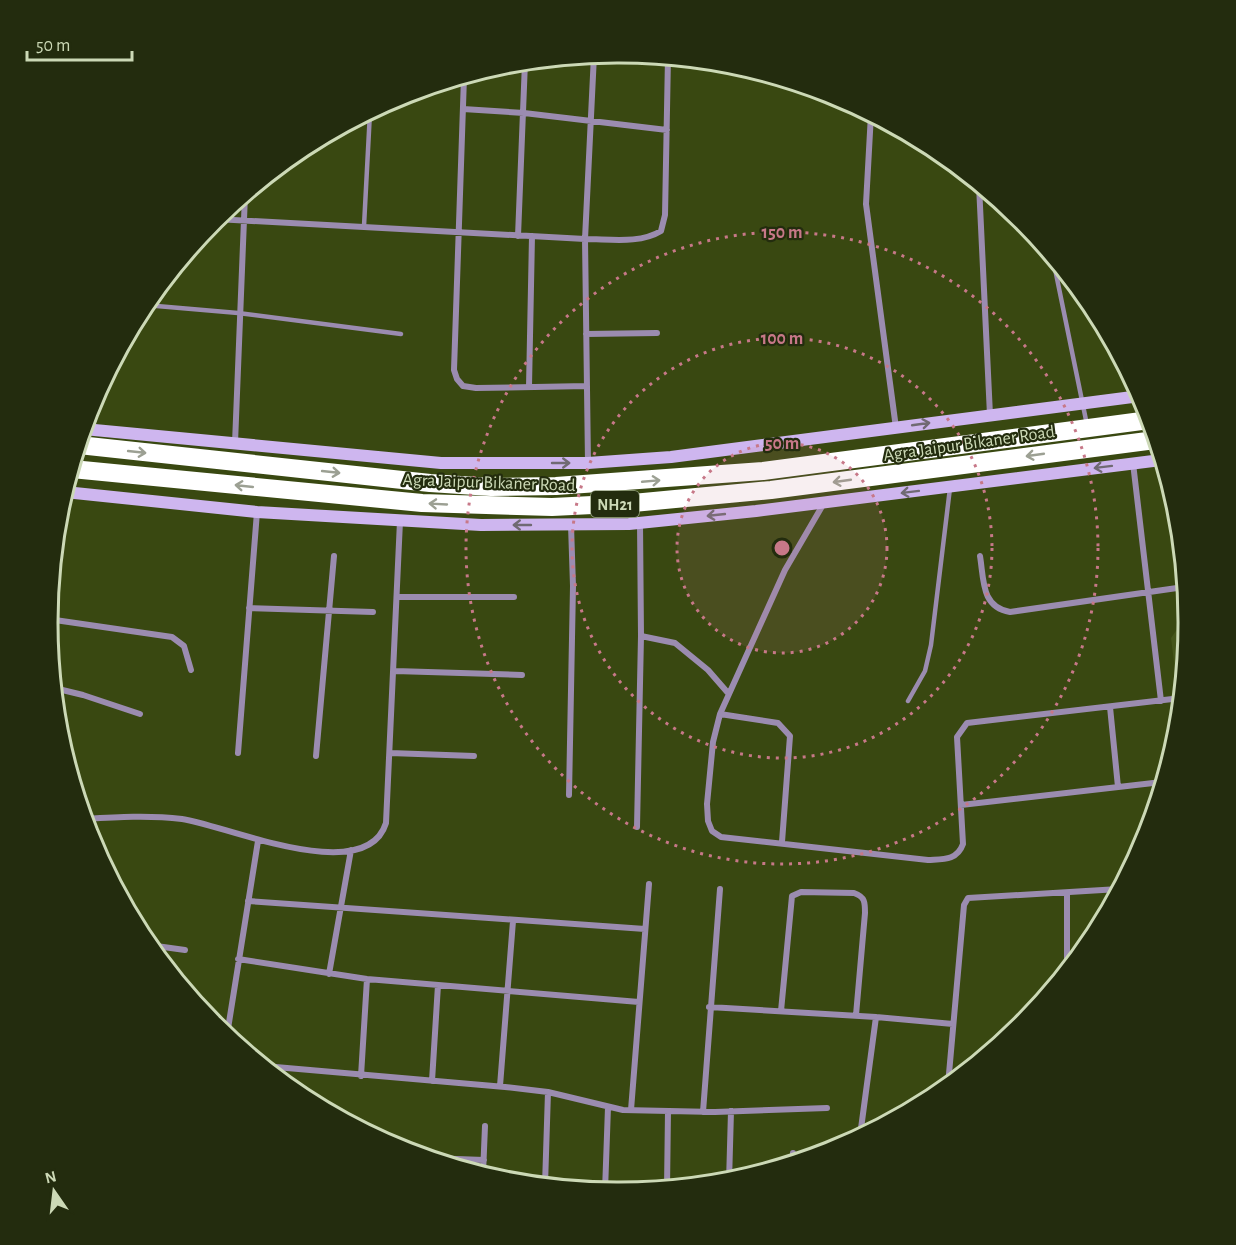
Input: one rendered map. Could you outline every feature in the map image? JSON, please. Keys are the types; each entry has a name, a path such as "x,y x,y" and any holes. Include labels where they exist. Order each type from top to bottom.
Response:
{"highway":[{"name":"Agra Jaipur Bikaner Road","path":"87,445 183,448 430,483 492,487 556,486 763,471 1140,421"},
{"name":"Agra Jaipur Bikaner Road","path":"80,470 422,503 552,507 633,503 771,490 1147,441"}],"street":[{"path":"588,463 585,239 594,64"},
{"path":"230,219 585,239 640,238 661,231 665,215 668,65"},
{"path":"518,236 525,71"},
{"path":"464,85 454,370 456,379 463,386 476,388 587,386"},
{"path":"463,109 524,113 667,130"},
{"path":"870,123 867,140 866,204 896,428"},
{"path":"980,196 990,416"},
{"path":"235,444 238,313 245,206"},
{"path":"529,387 532,236"},
{"path":"586,334 657,333"},
{"path":"93,431 183,448 235,444 441,463 588,463 672,457 1130,397"},
{"path":"74,493 257,512 400,521 481,525 640,523 824,503 1153,461"},
{"path":"1133,463 1161,701"},
{"path":"824,503 785,570 720,714 713,742 707,804 708,821 712,831 721,837 928,860 947,859 955,856 963,844 957,738 967,723 1172,699"},
{"path":"237,753 257,512"},
{"path":"94,819 155,816 183,820 258,841 324,852 367,847 378,840 386,823 400,521"},
{"path":"637,827 641,636 640,523"},
{"path":"569,795 573,586 571,525"},
{"path":"316,756 327,611 334,555"},
{"path":"980,556 990,604 998,610 1010,612 1176,588"},
{"path":"397,597 514,597"},
{"path":"249,608 373,612"},
{"path":"58,620 172,637 184,646 191,670"},
{"path":"641,636 675,643 708,670 728,693"},
{"path":"394,671 522,675"},
{"path":"62,690 82,694 140,714"},
{"path":"1110,707 1118,787"},
{"path":"720,714 778,723 790,736 782,842"},
{"path":"390,753 474,756"},
{"path":"961,805 1153,783"},
{"path":"229,1024 258,841"},
{"path":"329,974 343,908 351,850"},
{"path":"631,1110 649,884"},
{"path":"703,1112 709,1007 720,889"},
{"path":"949,1074 964,905 968,898 1110,890"},
{"path":"781,1011 792,896 801,892 854,893 861,896 864,901 865,913 856,1016"},
{"path":"1067,892 1067,956"},
{"path":"248,901 645,929"},
{"path":"500,1086 513,921"},
{"path":"163,947 186,950"},
{"path":"238,959 329,974 639,1002"},
{"path":"361,1076 367,978"},
{"path":"432,1081 438,985"},
{"path":"709,1007 952,1024"},
{"path":"862,1125 876,1017"},
{"path":"279,1068 500,1086 548,1092 608,1107 631,1110 703,1112 827,1108"},
{"path":"545,1177 548,1092"},
{"path":"605,1182 608,1107"},
{"path":"667,1180 668,1111"},
{"path":"729,1170 731,1111"},
{"path":"484,1165 485,1126"},
{"path":"461,1159 484,1160"}],"lane":[{"path":"364,226 369,122"},
{"path":"1057,275 1088,427"},
{"path":"157,306 238,313 401,334"},
{"path":"908,701 925,670 931,645 950,486"}]}
